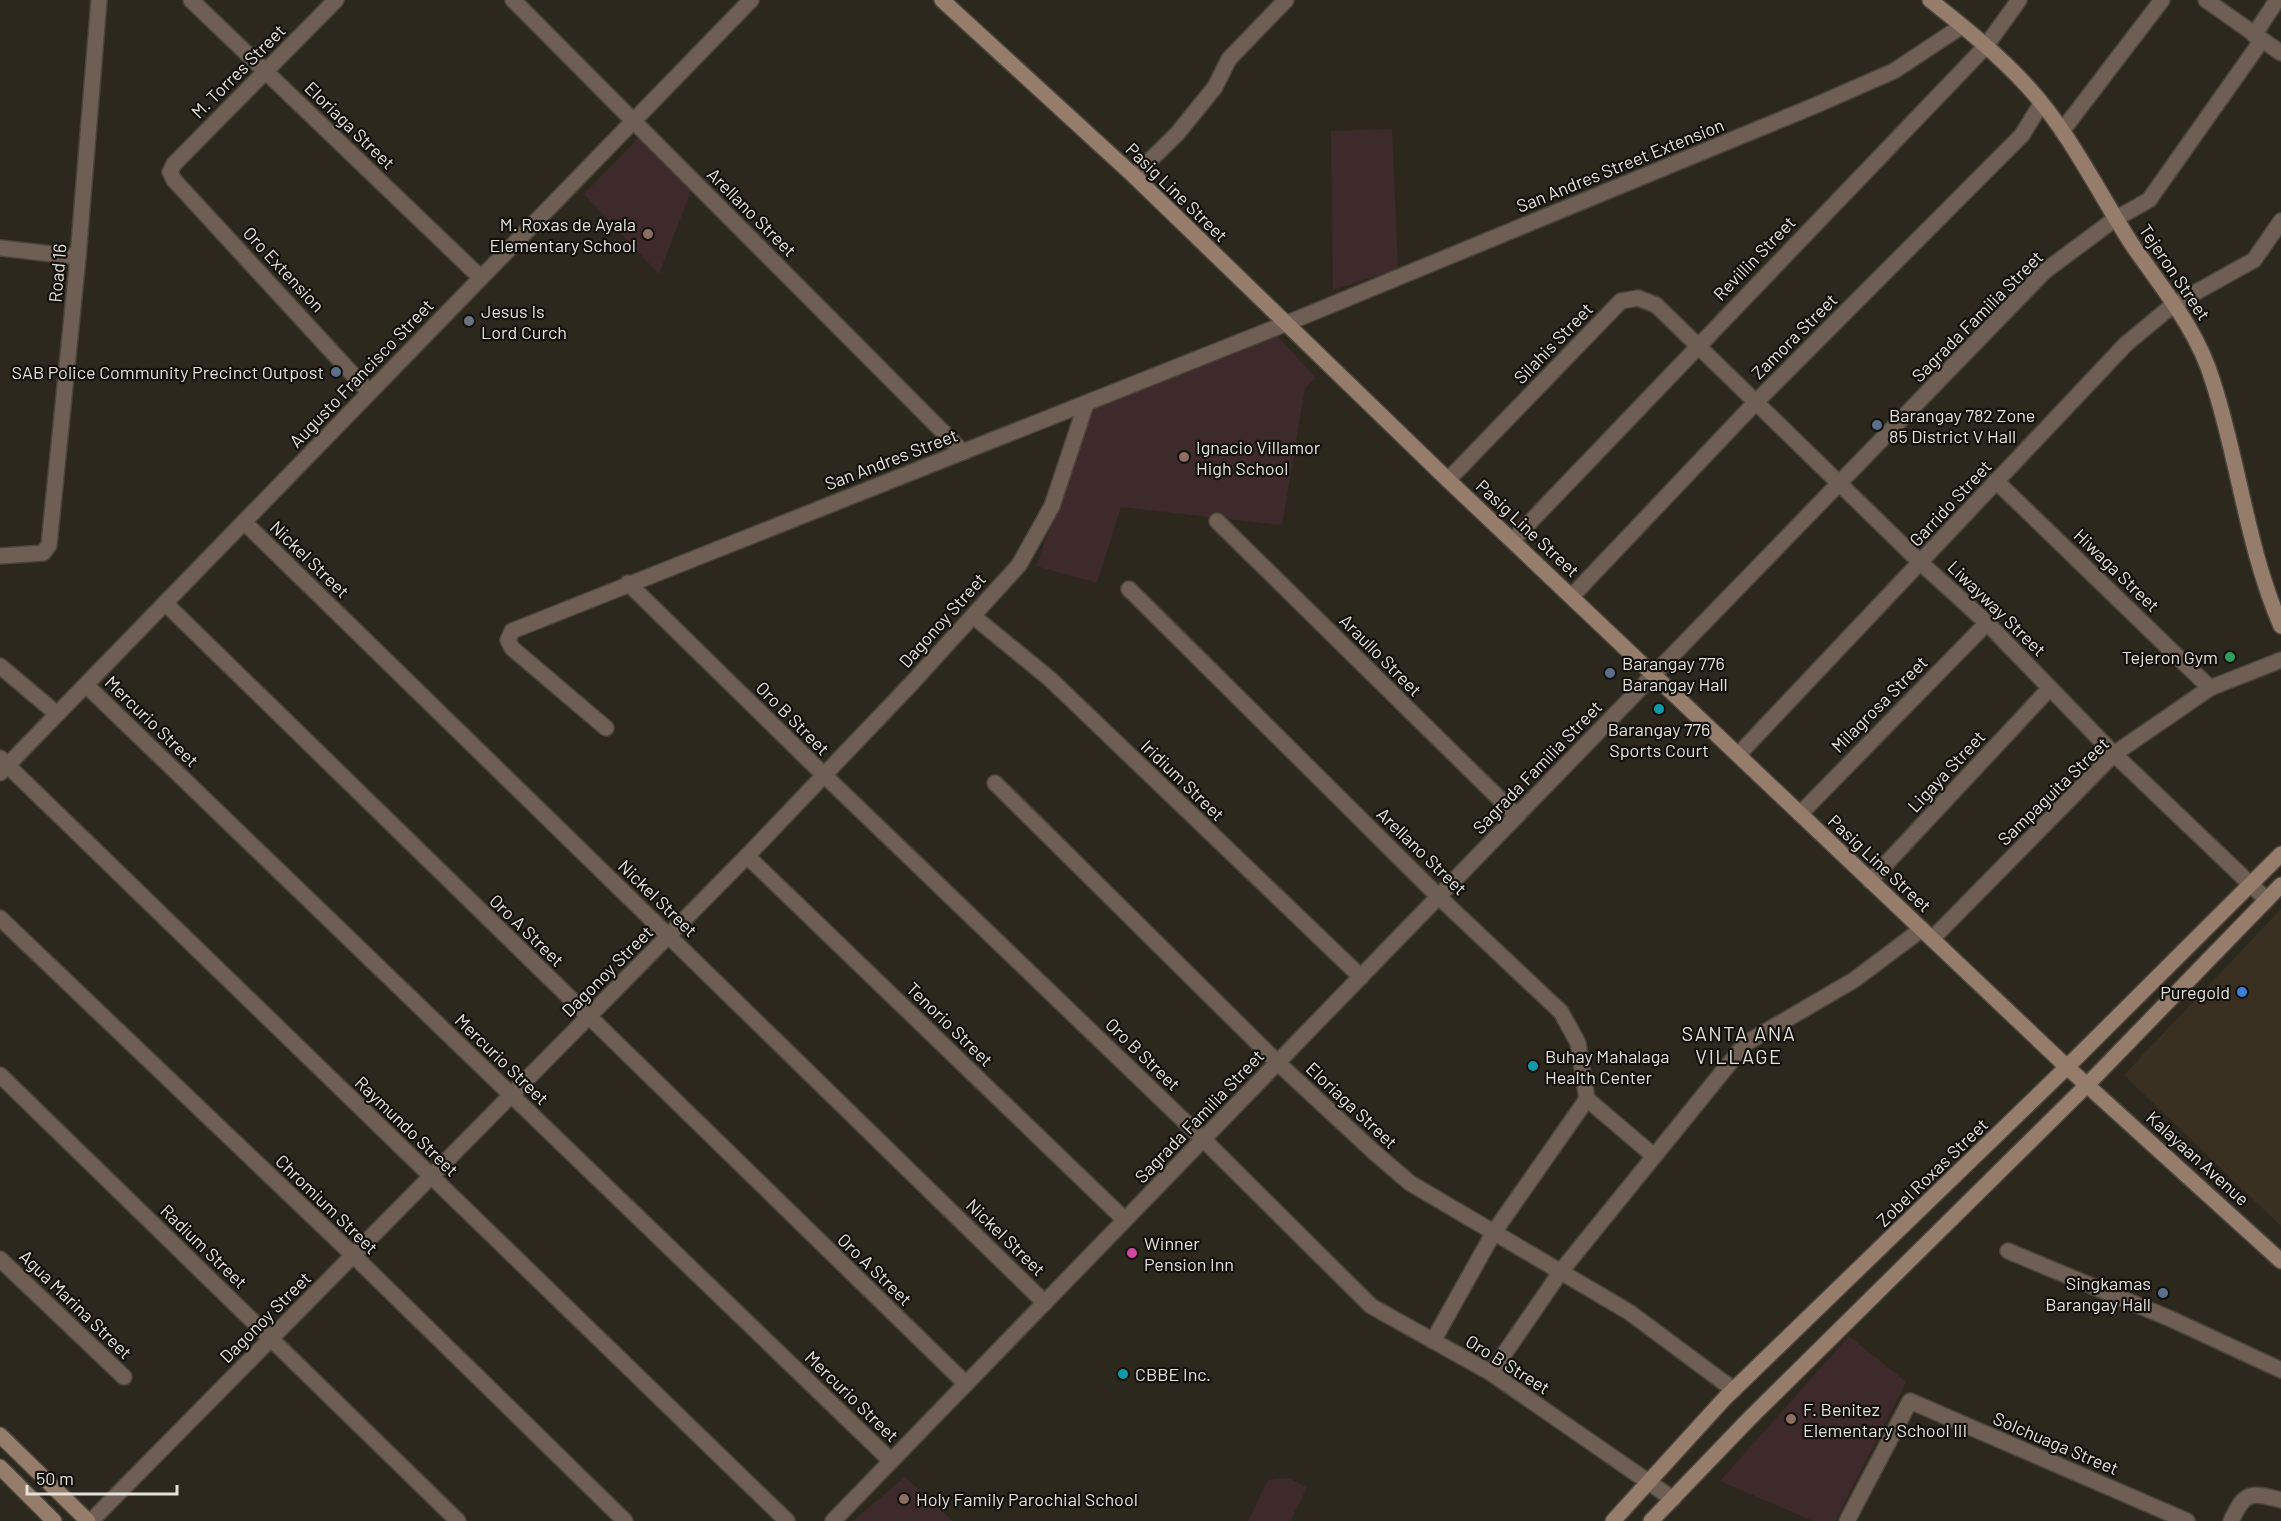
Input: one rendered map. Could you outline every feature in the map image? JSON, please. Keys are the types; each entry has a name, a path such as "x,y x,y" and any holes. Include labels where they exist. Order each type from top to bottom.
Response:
{"main road":[{"name":"Pasig Line Street","path":"942,0 1134,176 1448,480 2087,1085"},
{"name":"Tejeron Street","path":"1930,0 1986,46 2041,104 2062,131 2115,219 2197,340 2213,382 2248,526 2281,626"},
{"name":"Zobel Roxas Street","path":"1613,1521 1734,1390 2067,1067 2281,854"},
{"path":"1652,1521 1750,1418 2087,1085 2281,885"},
{"name":"Kalayaan Avenue","path":"2087,1085 2281,1261"},
{"path":"0,1434 89,1521"},
{"path":"0,1467 54,1521"}],"street":[{"name":"Road 16","path":"0,556 37,555 47,550 78,257 99,0"},
{"name":"Eloriaga Street","path":"191,0 481,278"},
{"name":"M. Torres Street","path":"170,172 174,164 336,0"},
{"name":"Arellano Street","path":"513,0 963,452"},
{"name":"Augusto Francisco Street","path":"2,766 86,685 751,0"},
{"path":"1134,176 1177,134 1215,87 1229,59 1286,0"},
{"name":"Revillin Street","path":"1513,540 1986,46 2019,0"},
{"path":"2062,131 2162,0"},
{"path":"2206,0 2281,53"},
{"name":"Sagrada Familia Street","path":"833,1521 2045,271 2115,219 2149,200 2258,38 2277,0"},
{"name":"San Andres Street Extension","path":"1285,324 1894,71 1962,26"},
{"name":"Zamora Street","path":"1573,596 1755,403 2022,135 2041,104"},
{"name":"Oro Extension","path":"170,172 174,180 369,392"},
{"name":"Garrido Street","path":"1738,755 2126,344 2173,305 2254,260 2281,221"},
{"path":"0,248 78,257"},
{"name":"Silahis Street","path":"1448,480 1621,301 1638,298 1656,305 1697,346"},
{"name":"San Andres Street","path":"606,728 518,654 508,640 512,631 1285,324"},
{"name":"Liwayway Street","path":"1697,346 1921,563 1987,623 2114,754 2267,900"},
{"name":"Dagonoy Street","path":"89,1521 669,936 824,776 973,616 1018,565 1052,506 1086,404"},
{"name":"Hiwaga Street","path":"1996,481 2210,688"},
{"name":"Araullo Street","path":"1218,521 1517,816"},
{"name":"Nickel Street","path":"244,522 1045,1302"},
{"name":"Oro B Street","path":"628,583 824,776 1203,1140 1371,1305 1491,1373 1673,1499"},
{"name":"Arellano Street","path":"1129,590 1439,897 1561,1012 1578,1043 1587,1099"},
{"name":"Oro A Street","path":"165,603 966,1384"},
{"name":"Iridium Street","path":"973,616 1050,679 1361,977"},
{"name":"Milagrosa Street","path":"1800,814 1987,623"},
{"name":"Sampaguita Street","path":"1654,1156 1746,1043 1927,934 2114,754 2210,688 2281,660"},
{"path":"0,666 57,714"},
{"name":"Mercurio Street","path":"86,685 891,1461"},
{"name":"Ligaya Street","path":"1870,881 2050,688"},
{"name":"Raymundo Street","path":"2,766 431,1176 787,1521"},
{"name":"Eloriaga Street","path":"994,783 1278,1063 1375,1154 1410,1183 1562,1270 1629,1312 1734,1390"},
{"name":"Tenorio Street","path":"747,856 1125,1220"},
{"name":"Chromium Street","path":"0,918 353,1255 625,1521"},
{"name":"Radium Street","path":"0,1075 458,1521"},
{"path":"1433,1341 1494,1232 1587,1099 1654,1156 1562,1270 1491,1373"},
{"path":"2008,1251 2171,1319 2281,1370"},
{"name":"Agua Marina Street","path":"0,1259 124,1377"},
{"name":"Solchuaga Street","path":"1847,1521 1910,1401 2187,1521"},
{"path":"2231,1521 2240,1503 2248,1496 2255,1494 2281,1500"}],"shaded area":[{"path":"1392,129 1398,269 1333,290 1331,131"},
{"name":"M. Roxas de Ayala Elementary School","path":"639,137 692,188 659,274 584,194"},
{"name":"Ignacio Villamor High School","path":"1275,334 1316,378 1305,388 1282,525 1121,507 1097,583 1036,566 1094,406"},
{"name":"Puregold","path":"2281,909 2281,1226 2124,1075"},
{"path":"1849,1336 1906,1382 1835,1521 1813,1521 1720,1481"},
{"name":"Holy Family Parochial School","path":"905,1477 953,1521 853,1521"},
{"path":"1289,1478 1307,1488 1290,1521 1248,1521 1268,1480"}],"place":[{"name":"M. Roxas de Ayala Elementary School","path":"648,234"},
{"name":"Jesus Is Lord Curch","path":"469,321"},
{"name":"SAB Police Community Precinct Outpost","path":"336,372"},
{"name":"Barangay 782 Zone 85 District V Hall","path":"1877,425"},
{"name":"Ignacio Villamor High School","path":"1184,457"},
{"name":"Tejeron Gym","path":"2230,657"},
{"name":"Barangay 776 Barangay Hall","path":"1610,673"},
{"name":"Barangay 776 Sports Court","path":"1659,709"},
{"name":"Puregold","path":"2242,992"},
{"name":"Buhay Mahalaga Health Center","path":"1533,1066"},
{"name":"Winner Pension Inn","path":"1132,1253"},
{"name":"Singkamas Barangay Hall","path":"2163,1293"},
{"name":"CBBE Inc.","path":"1123,1374"},
{"name":"F. Benitez Elementary School III","path":"1791,1419"},
{"name":"Holy Family Parochial School","path":"904,1499"}],"district":[{"name":"SANTA ANA VILLAGE","path":"1739,1044"}]}
